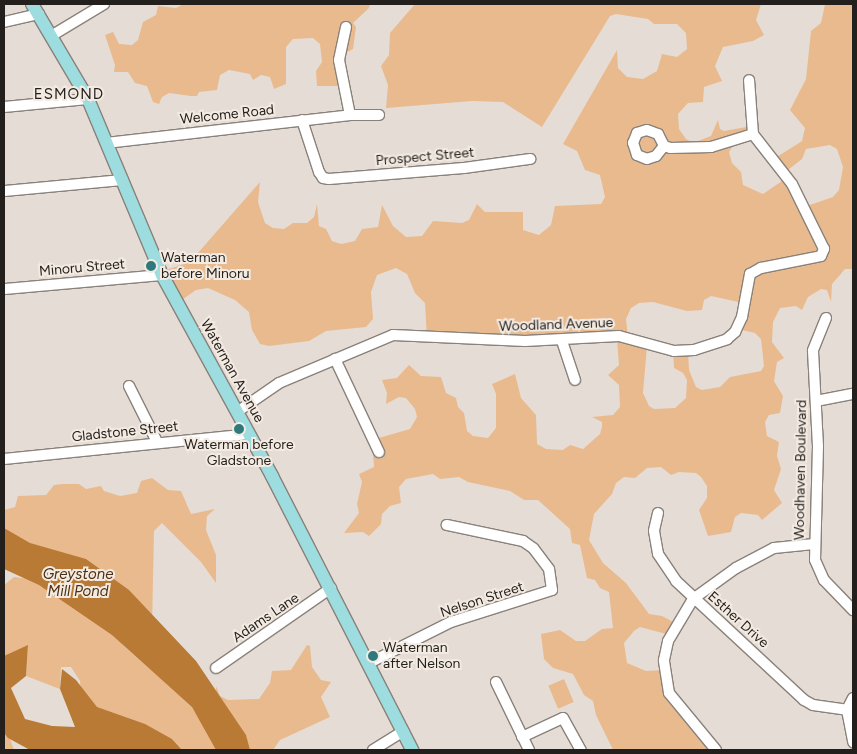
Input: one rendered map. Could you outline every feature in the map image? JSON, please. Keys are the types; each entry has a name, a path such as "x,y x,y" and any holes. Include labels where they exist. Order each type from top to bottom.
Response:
{"main road":[{"name":"Waterman Avenue","path":"35,9 88,99 162,275 249,434 369,663 412,750"}],"street":[{"path":"51,36 104,4"},
{"path":"4,22 35,9"},
{"path":"346,27 339,60 350,115"},
{"path":"664,146 710,147 753,134 750,80"},
{"path":"4,107 88,99"},
{"name":"Welcome Road","path":"106,143 350,115 379,115"},
{"name":"Prospect Street","path":"302,120 323,178 464,168 530,159"},
{"name":"Woodland Avenue","path":"237,412 279,383 393,335 562,341 630,337 674,352 716,344 731,336 740,324 750,274 761,268 821,256 822,242 799,197 753,134"},
{"path":"4,191 122,180"},
{"name":"Minoru Street","path":"4,289 162,275"},
{"name":"Woodhaven Boulevard","path":"826,318 813,351 816,401 814,544 818,572 853,610"},
{"path":"562,341 575,380"},
{"path":"335,359 379,452"},
{"path":"129,386 157,442"},
{"path":"816,401 853,394"},
{"name":"Gladstone Street","path":"4,459 249,434"},
{"name":"Esther Drive","path":"658,513 654,531 658,554 668,571 693,599 804,700 813,705 846,710"},
{"name":"Nelson Street","path":"369,663 451,622 550,592 549,569 528,544 509,536 447,524"},
{"path":"716,750 669,693 664,660 668,641 693,599 760,552 787,545 814,544"},
{"name":"Adams Lane","path":"216,668 330,588"},
{"path":"496,682 529,750"},
{"path":"853,698 846,710 853,742"},
{"path":"522,737 563,718 580,750"},
{"path":"373,750 403,731"}],"shaded area":[{"path":"184,4 370,4 369,8 353,23 356,27 353,49 340,56 341,86 317,86 316,71 322,62 320,44 313,38 293,39 286,47 286,84 274,89 270,77 261,75 253,80 250,74 229,70 220,75 217,90 199,92 197,96 169,93 162,97 159,104 153,102 147,86 135,83 128,72 114,72 115,65 105,35 113,32 119,44 132,45 138,40 143,22 156,15 158,6 176,8"},
{"path":"415,4 761,4 756,20 764,35 753,41 723,47 715,66 722,81 704,87 703,102 688,103 678,114 679,129 686,139 693,143 711,136 718,120 720,129 724,131 752,126 756,134 736,141 729,152 732,163 741,172 743,185 763,194 785,179 804,207 833,197 839,190 843,167 837,149 830,145 806,149 802,159 784,173 772,160 802,141 805,128 790,110 806,79 811,31 821,23 825,4 853,4 853,269 845,269 832,284 831,302 827,290 821,289 808,297 802,310 796,306 780,308 773,322 772,342 784,358 777,362 774,381 783,396 780,413 769,415 765,422 767,436 779,442 777,456 781,469 774,490 782,503 762,520 758,515 741,513 735,517 731,532 708,536 699,510 707,498 707,486 701,477 696,473 679,472 671,475 661,467 647,468 635,478 624,477 616,483 612,494 594,514 589,540 603,563 626,583 649,614 662,616 677,624 670,635 640,627 634,631 624,643 627,663 646,671 664,670 668,685 717,750 613,750 596,715 593,701 584,695 573,674 553,668 544,659 541,634 560,630 576,641 585,641 602,629 613,628 609,592 600,588 595,580 587,578 580,545 572,543 570,529 538,500 524,500 510,491 468,482 459,477 440,479 433,474 406,479 399,487 401,503 390,506 382,514 381,524 369,536 363,532 344,533 359,513 357,504 362,482 359,474 374,467 372,440 410,429 417,417 415,409 406,398 399,397 386,404 387,393 382,380 397,378 409,365 421,376 441,377 446,393 456,398 458,407 464,413 467,431 473,436 488,438 496,428 496,394 492,384 515,374 521,398 536,415 537,444 546,449 563,450 570,445 583,449 600,434 602,427 602,422 592,417 613,415 620,407 619,385 608,375 619,365 617,340 427,339 425,303 415,293 407,274 396,268 377,275 371,292 373,319 366,327 326,331 309,341 269,346 260,344 252,330 249,312 235,300 208,288 196,290 179,302 160,272 190,262 260,182 258,202 265,223 273,228 284,229 293,223 307,223 314,217 317,204 319,226 326,229 332,241 341,244 355,241 362,229 378,227 382,205 393,226 406,237 422,236 433,221 462,223 469,220 477,204 485,212 523,212 523,230 539,235 551,225 555,206 601,204 605,197 600,175 585,170 577,151 563,144 617,50 618,68 627,77 643,79 657,71 662,54 677,57 687,49 686,33 677,24 654,24 648,19 616,14 610,16 542,127 503,102 472,101 386,108 388,85 381,66 389,55 390,33","holes":["711,296 743,303 738,329 755,333 761,339 764,366 761,371 730,377 720,387 702,390 696,387 689,370 688,351 673,352 674,368 683,373 687,380 686,398 675,408 654,409 649,406 643,393 647,346 628,338 626,319 631,308 639,303 653,302 687,311 702,310 704,300"]},
{"path":"152,478 168,490 181,491 191,514 215,509 207,516 206,530 216,555 216,583 201,562 162,523 154,531 152,627 4,539 4,510 15,507 18,496 46,495 54,485 79,484 86,489 101,486 104,491 120,496 137,493 141,481"},
{"path":"14,577 30,579 103,623 126,648 190,704 219,750 182,750 172,739 111,721 82,698 80,681 71,667 61,667 60,689 26,676 28,646 4,665 4,585"},
{"path":"307,645 310,646 312,667 321,680 331,682 321,697 330,717 280,740 273,750 247,750 216,698 216,686 220,696 228,700 259,699 270,683 272,671 291,670"},
{"path":"564,679 574,702 558,709 548,686"},
{"path":"4,728 9,736 14,750 4,750"}],"water":[{"name":"Greystone Mill Pond","path":"4,528 30,543 86,559 129,590 196,661 246,735 250,750 216,750 192,707 112,635 39,585 4,569"},
{"path":"28,645 26,676 11,688 25,719 52,726 75,727 60,689 62,669 76,680 97,707 145,724 172,739 182,750 30,750 8,738 4,733 4,656"}],"place":[{"name":"Waterman before Minoru","path":"151,266"},
{"name":"Waterman before Gladstone","path":"239,429"},
{"name":"Waterman after Nelson","path":"373,656"}],"district":[{"name":"ESMOND","path":"69,95"}]}
